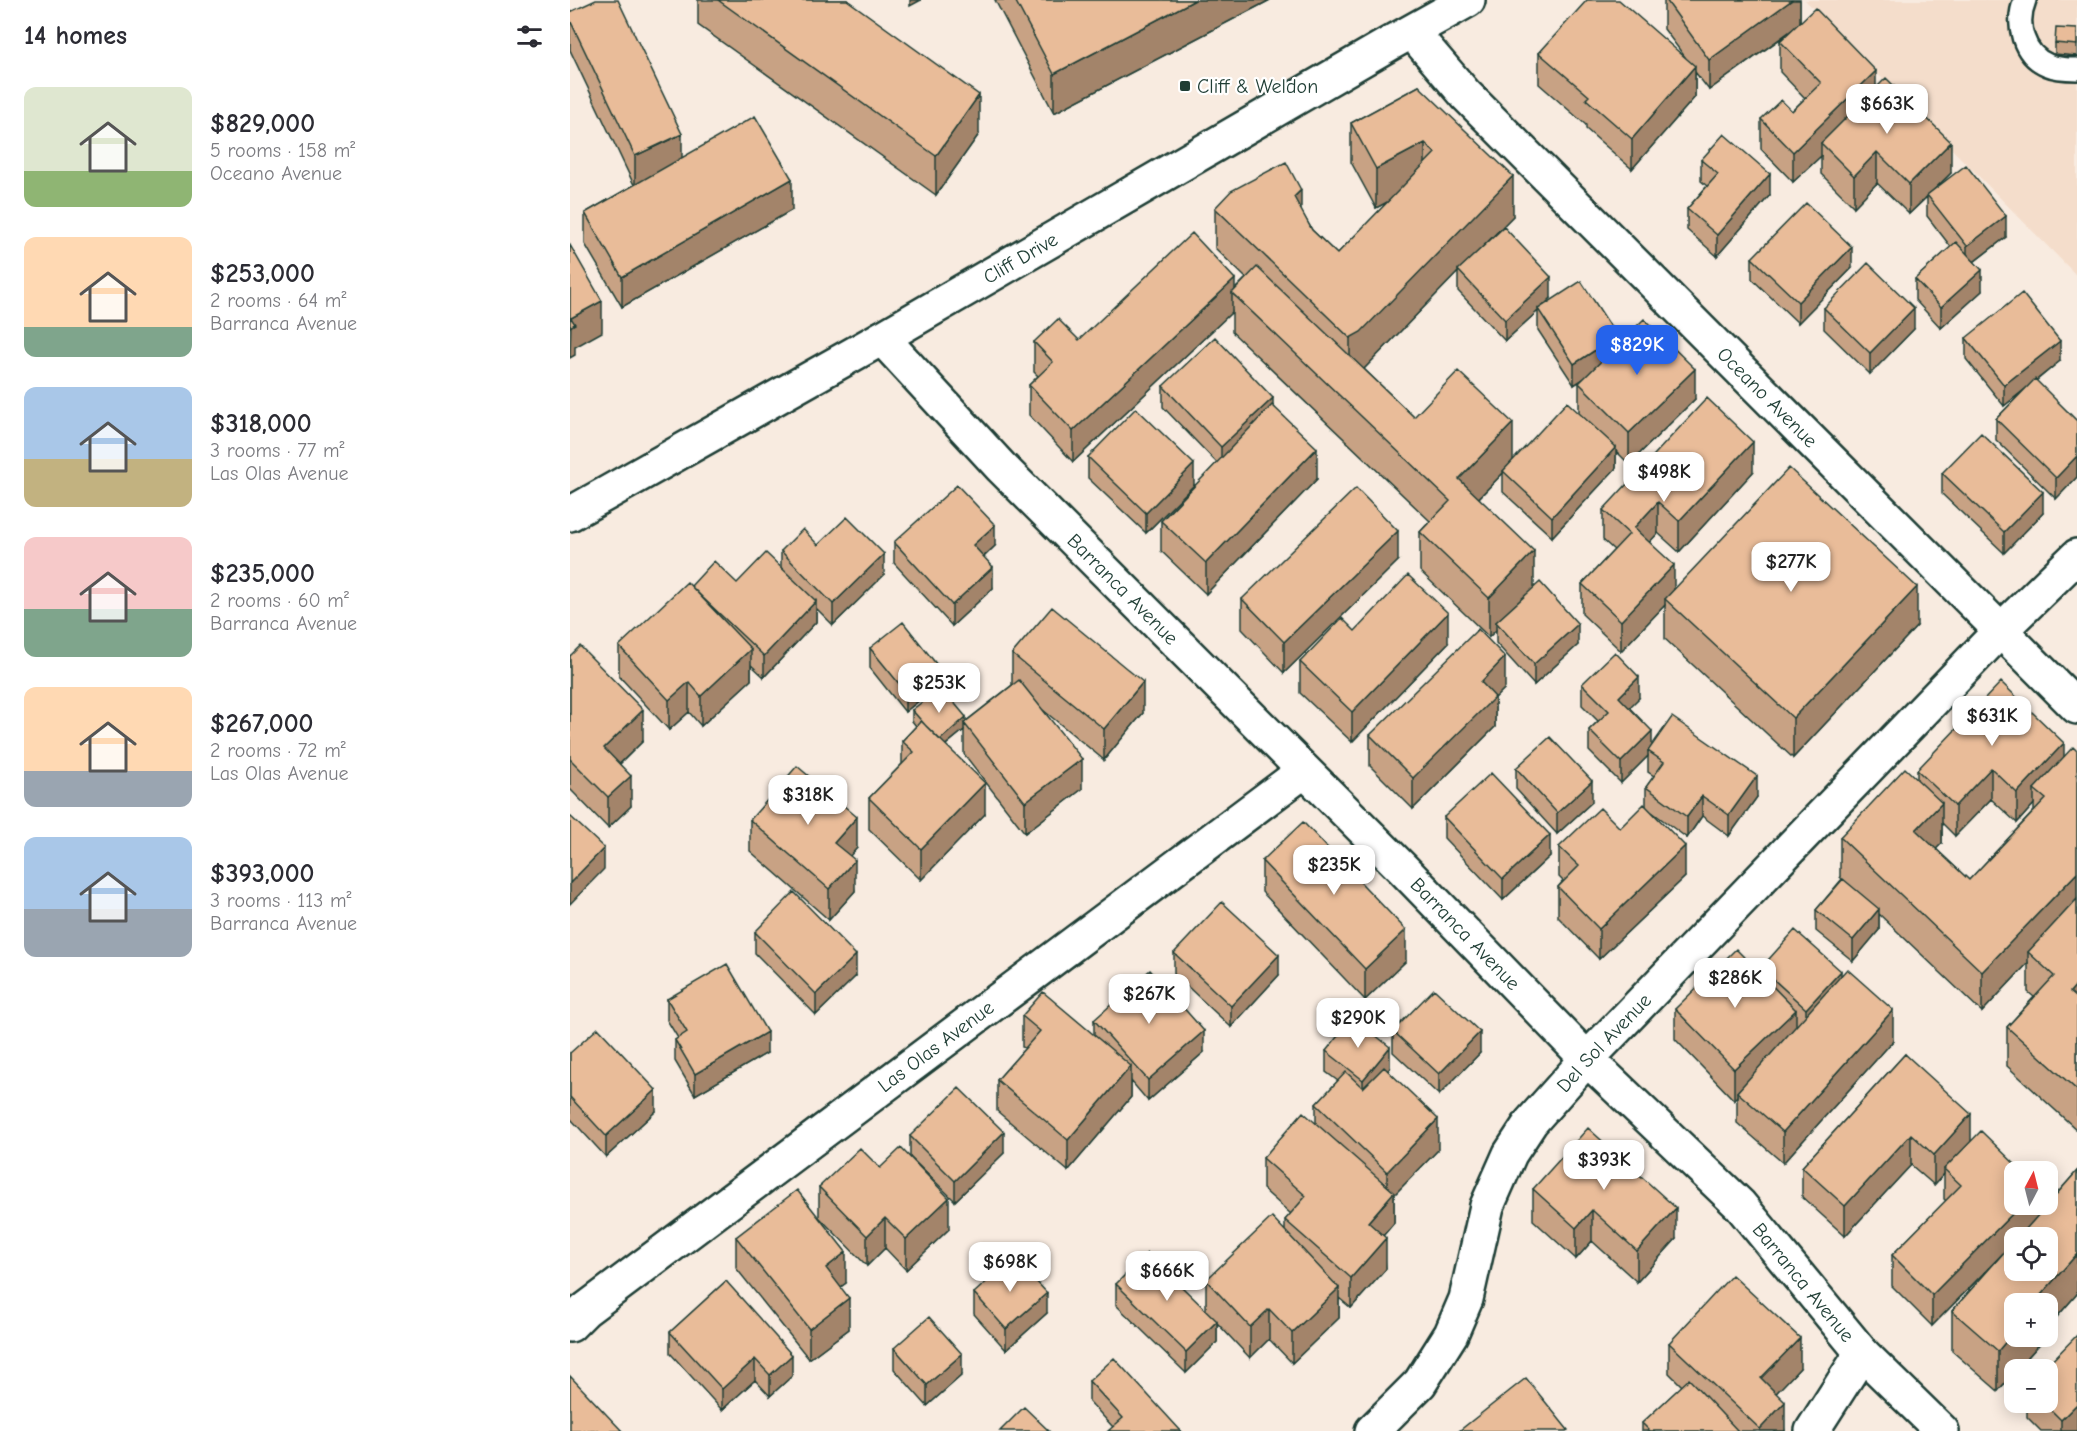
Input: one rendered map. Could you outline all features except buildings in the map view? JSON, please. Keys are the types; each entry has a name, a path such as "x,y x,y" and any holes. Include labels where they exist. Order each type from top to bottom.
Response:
{"street":[{"name":"Cliff Drive","path":"570,514 882,338 1468,0"},
{"name":"Oceano Avenue","path":"1412,32 1466,95 2077,707"},
{"name":"Barranca Avenue","path":"882,338 1001,467 1403,869 1587,1059 1740,1205 1862,1353 1942,1431"},
{"name":"Del Sol Avenue","path":"1372,1431 1420,1383 1451,1334 1466,1299 1487,1206 1510,1154 1531,1122 1587,1059 2001,630 2077,556"},
{"name":"Las Olas Avenue","path":"570,1325 585,1310 782,1160 889,1083 1304,771"},
{"path":"1812,1431 1862,1353"}],"lane":[{"path":"2025,0 2021,20 2022,34 2034,56 2049,66 2077,69"}],"shaded area":[{"path":"1805,0 2077,0 2077,276"}],"place":[{"name":"Cliff & Weldon","path":"1185,86"}]}
